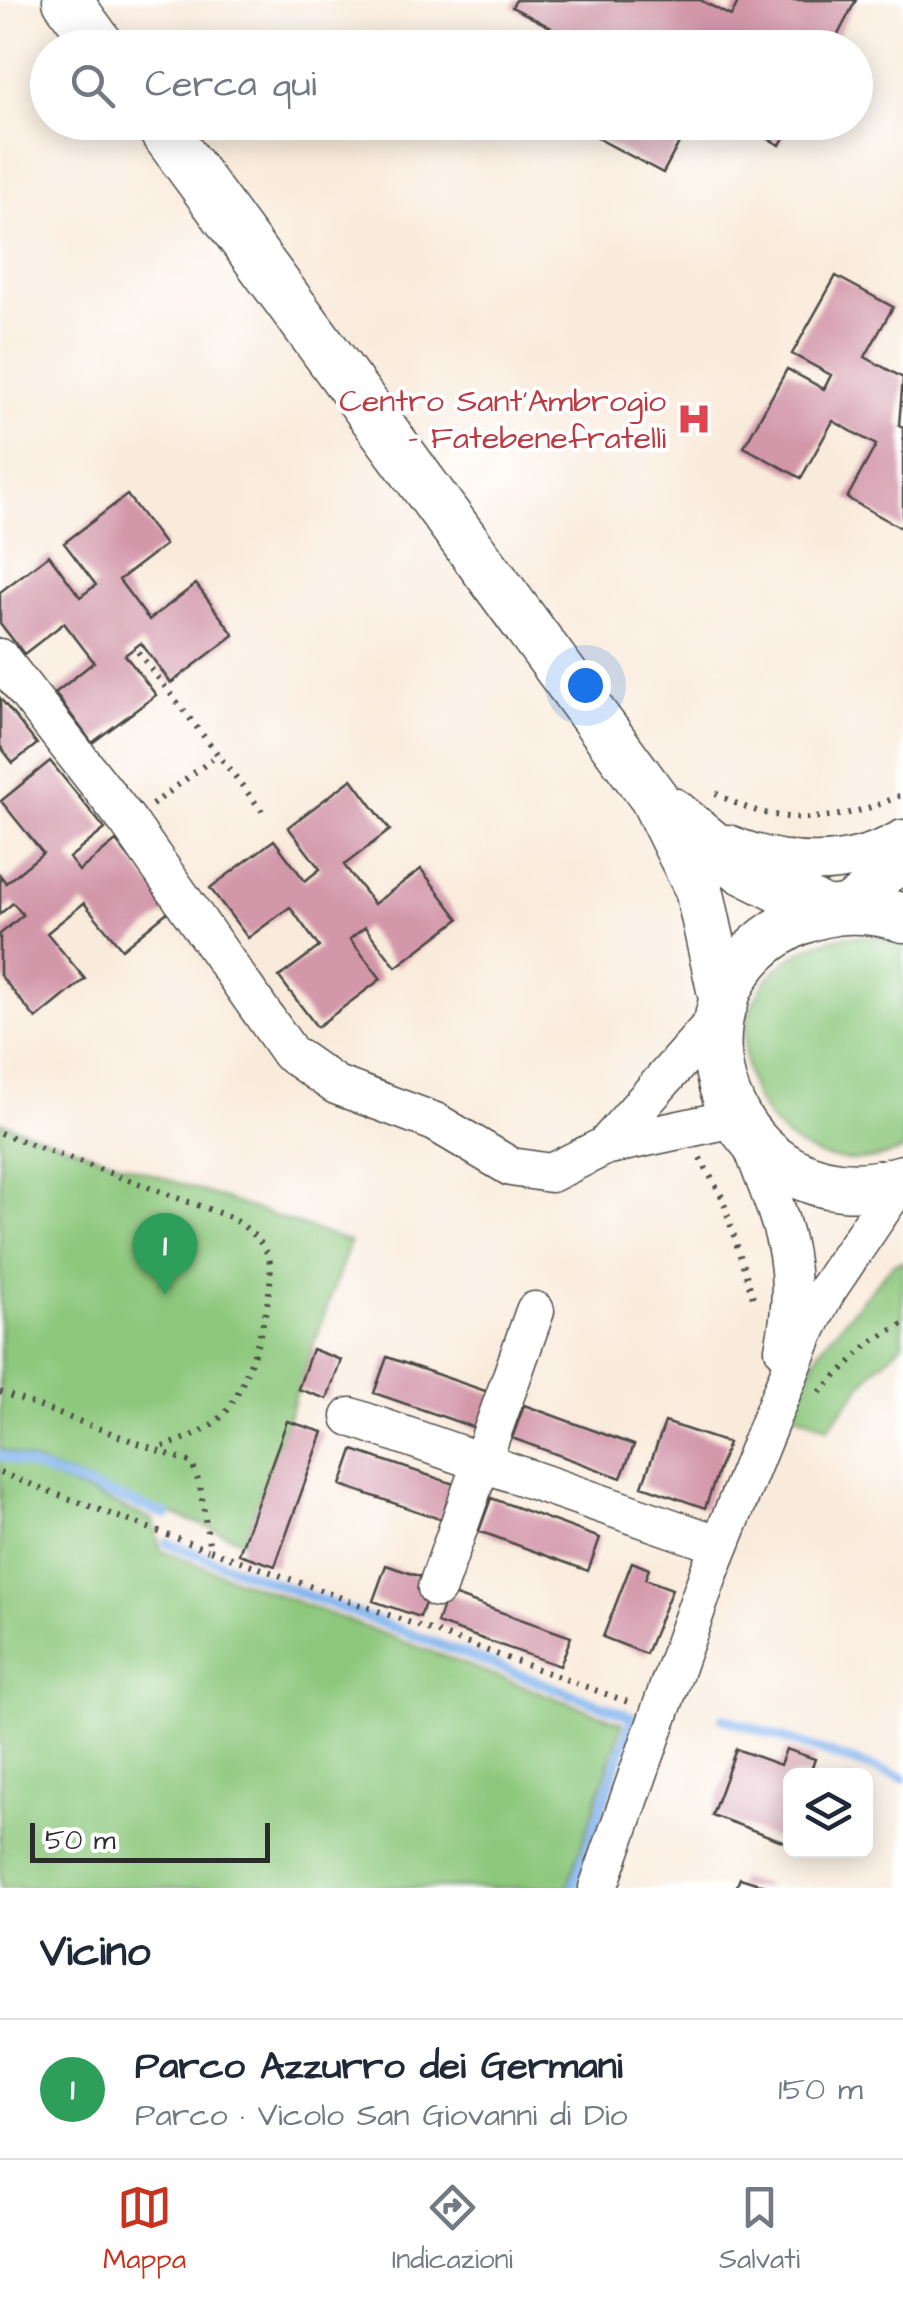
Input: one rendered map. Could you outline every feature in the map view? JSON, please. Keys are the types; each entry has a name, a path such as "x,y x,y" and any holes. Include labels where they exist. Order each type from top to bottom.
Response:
{"main road":[{"path":"67,0 89,30"},
{"path":"170,140 654,798 698,888 722,1008 718,1074 743,1129 777,1163 820,1183 867,1187 902,1179"},
{"path":"654,798 702,810 743,870 833,911"},
{"path":"722,1008 740,971 764,944 794,924 833,911 875,910 903,918"}],"street":[{"path":"0,658 128,823 290,1053 336,1086 435,1122 511,1167 551,1172 605,1146 681,1131 743,1129 786,1236 793,1278 792,1310 769,1421"},
{"path":"702,810 761,856 802,864 856,858 903,839"},
{"path":"833,911 903,863"},
{"path":"605,1146 722,1008"},
{"path":"598,1888 720,1545 792,1364 828,1290 902,1179"},
{"path":"437,1588 535,1312"},
{"path":"351,1416 720,1545"}],"path":[{"path":"138,652 262,811"},
{"path":"128,823 219,754"},
{"path":"702,810 766,812 816,820 871,810 903,794"},
{"path":"681,1131 717,1184 756,1319"},
{"path":"0,1133 230,1216 268,1254 270,1292 237,1396 210,1426 156,1449"},
{"path":"811,1402 880,1336 903,1324"},
{"path":"792,1364 834,1378"},
{"path":"0,1392 192,1463 200,1486 210,1550"},
{"path":"0,1473 659,1713"}],"green space":[{"path":"847,936 875,937 903,946 903,1150 847,1160 801,1147 768,1118 749,1078 746,1033 760,991 793,956"},
{"path":"0,1122 350,1242 244,1541 0,1449"},
{"path":"903,1261 903,1344 874,1370 828,1428 791,1412 820,1349 893,1264"},
{"path":"0,1456 153,1520 161,1551 623,1723 567,1888 0,1888"}],"building":[{"path":"516,0 700,0 731,16 739,0 856,0 840,30 556,30 512,7"},
{"path":"601,140 680,140 663,173"},
{"path":"836,276 893,307 865,357 903,378 899,425 903,427 903,529 847,498 876,445 833,421 801,478 744,447 787,369 824,389 831,375 792,354"},
{"path":"127,495 165,545 119,580 149,620 196,584 234,635 171,683 141,643 125,655 156,695 92,743 55,693 94,662 64,623 24,654 0,623 0,592 49,555 80,597 96,585 64,543"},
{"path":"0,698 37,744 13,763 0,746"},
{"path":"50,761 105,829 69,858 79,871 116,841 171,909 122,949 84,903 47,933 85,979 36,1019 0,975 0,934 23,915 13,903 0,914 0,875 6,883 43,853 1,801"},
{"path":"352,779 390,830 344,865 374,904 421,869 459,919 396,967 365,927 350,939 381,979 317,1027 279,977 319,947 290,907 248,938 210,888 274,840 305,881 320,869 288,827"},
{"path":"312,1349 341,1360 327,1399 298,1389"},
{"path":"387,1357 497,1395 484,1431 374,1393"},
{"path":"524,1405 634,1445 621,1478 512,1438"},
{"path":"287,1421 323,1432 275,1566 239,1554"},
{"path":"665,1422 728,1443 705,1508 642,1486"},
{"path":"353,1450 463,1487 451,1523 341,1485"},
{"path":"491,1498 600,1538 588,1571 479,1531"},
{"path":"632,1562 649,1569 645,1579 672,1589 646,1654 603,1637"},
{"path":"386,1565 433,1581 420,1617 373,1601"},
{"path":"447,1593 571,1637 560,1666 437,1623"},
{"path":"736,1749 780,1765 786,1749 815,1759 812,1768 783,1768 783,1841 712,1815"},
{"path":"740,1878 769,1887 769,1888 736,1888"}],"waterway":[{"path":"0,1455 167,1515"},
{"path":"167,1543 633,1717 573,1888"},
{"path":"723,1718 903,1778"}],"place":[{"name":"Centro Sant'Ambrogio - Fatebenefratelli","path":"694,419"},
{"name":"Parco Azzurro dei Germani","path":"165,1295"}]}
